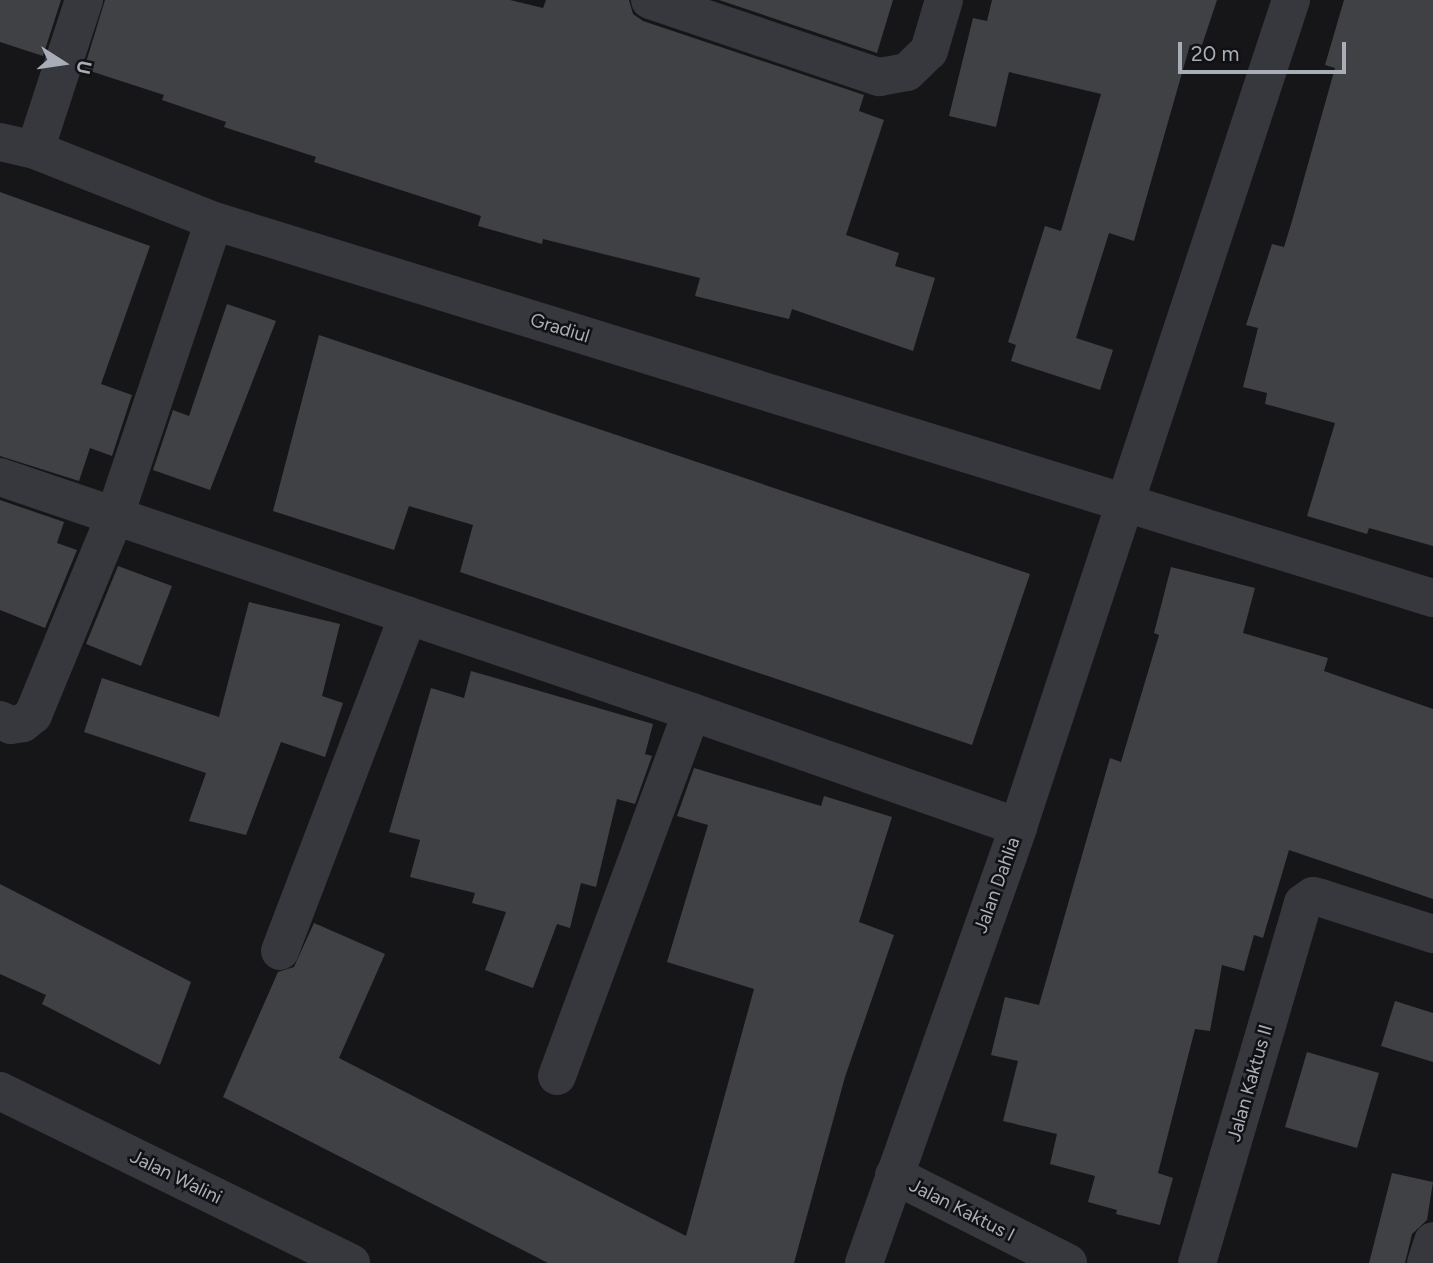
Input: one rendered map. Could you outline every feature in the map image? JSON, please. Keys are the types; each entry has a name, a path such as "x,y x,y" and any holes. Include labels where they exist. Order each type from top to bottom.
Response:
{"street":[{"path":"17,146 84,0"},
{"path":"650,0 879,77 907,72 929,51 944,0"},
{"name":"Jalan Dahlia","path":"864,1263 1018,827 1291,0"},
{"name":"Gradiul","path":"17,146 214,220 1433,598"},
{"path":"0,720 12,725 23,723 33,715 114,518 214,220"},
{"path":"0,477 114,518 692,712 1018,827"},
{"path":"280,951 408,617"},
{"path":"556,1076 692,712"},
{"name":"Jalan Kaktus II","path":"1197,1263 1303,903 1313,896 1433,934"},
{"name":"Jalan Walini","path":"0,1091 351,1263"},
{"name":"Jalan Kaktus I","path":"894,1175 1068,1263"},
{"path":"1426,1263 1433,1241"}],"building":[{"path":"0,0 61,0 43,56 0,42"},
{"path":"105,0 510,0 543,8 546,0 629,0 633,14 643,21 864,95 859,111 884,120 846,235 899,253 895,266 935,278 913,351 792,309 789,319 695,296 700,278 543,239 542,244 478,226 481,216 314,162 316,157 224,127 226,122 162,100 164,95 84,69"},
{"path":"719,0 893,0 877,53"},
{"path":"992,0 1217,0 1201,48 1190,45 1134,241 1109,233 1076,338 1113,350 1100,390 1011,361 1016,345 1008,342 1045,226 1061,231 1101,94 1009,72 996,127 949,116 973,18 987,21"},
{"path":"1344,0 1433,0 1433,546 1369,528 1367,534 1307,516 1335,423 1265,404 1267,393 1243,387 1258,328 1246,325 1272,244 1284,247 1292,221 1335,68 1325,65"},
{"path":"0,192 150,246 101,384 132,395 112,456 90,448 79,481 0,456"},
{"path":"227,304 276,321 210,490 153,470 173,410 189,416"},
{"path":"319,335 1030,574 972,745 460,572 473,525 409,506 394,550 273,511"},
{"path":"0,500 64,522 57,543 77,550 45,628 0,610"},
{"path":"118,566 172,586 141,666 86,644"},
{"path":"1171,567 1255,588 1243,633 1328,658 1324,671 1433,709 1433,899 1289,850 1263,938 1254,935 1244,971 1222,965 1210,1031 1195,1029 1158,1173 1173,1178 1160,1225 1116,1214 1117,1210 1088,1202 1095,1176 1050,1164 1057,1134 1003,1121 1018,1061 991,1055 1005,997 1039,1005 1110,758 1121,762 1159,635 1154,633"},
{"path":"249,602 340,624 322,696 343,703 325,757 281,742 246,835 189,821 206,773 84,732 102,678 219,717"},
{"path":"471,671 653,724 645,754 652,756 635,804 617,799 596,887 581,883 570,928 557,924 533,988 485,970 506,912 472,903 475,893 410,877 420,840 389,832 431,688 464,698"},
{"path":"694,768 821,806 824,796 892,817 859,922 894,935 845,1077 794,1263 548,1263 223,1097 278,972 294,967 314,923 385,954 339,1058 686,1236 754,989 667,962 708,825 677,816"},
{"path":"0,884 191,982 160,1065 42,1004 46,995 0,974"},
{"path":"1395,1001 1433,1013 1433,1062 1381,1046"},
{"path":"1307,1052 1379,1073 1357,1148 1285,1127"},
{"path":"1392,1173 1433,1182 1427,1220 1412,1234 1405,1263 1369,1263"}]}
